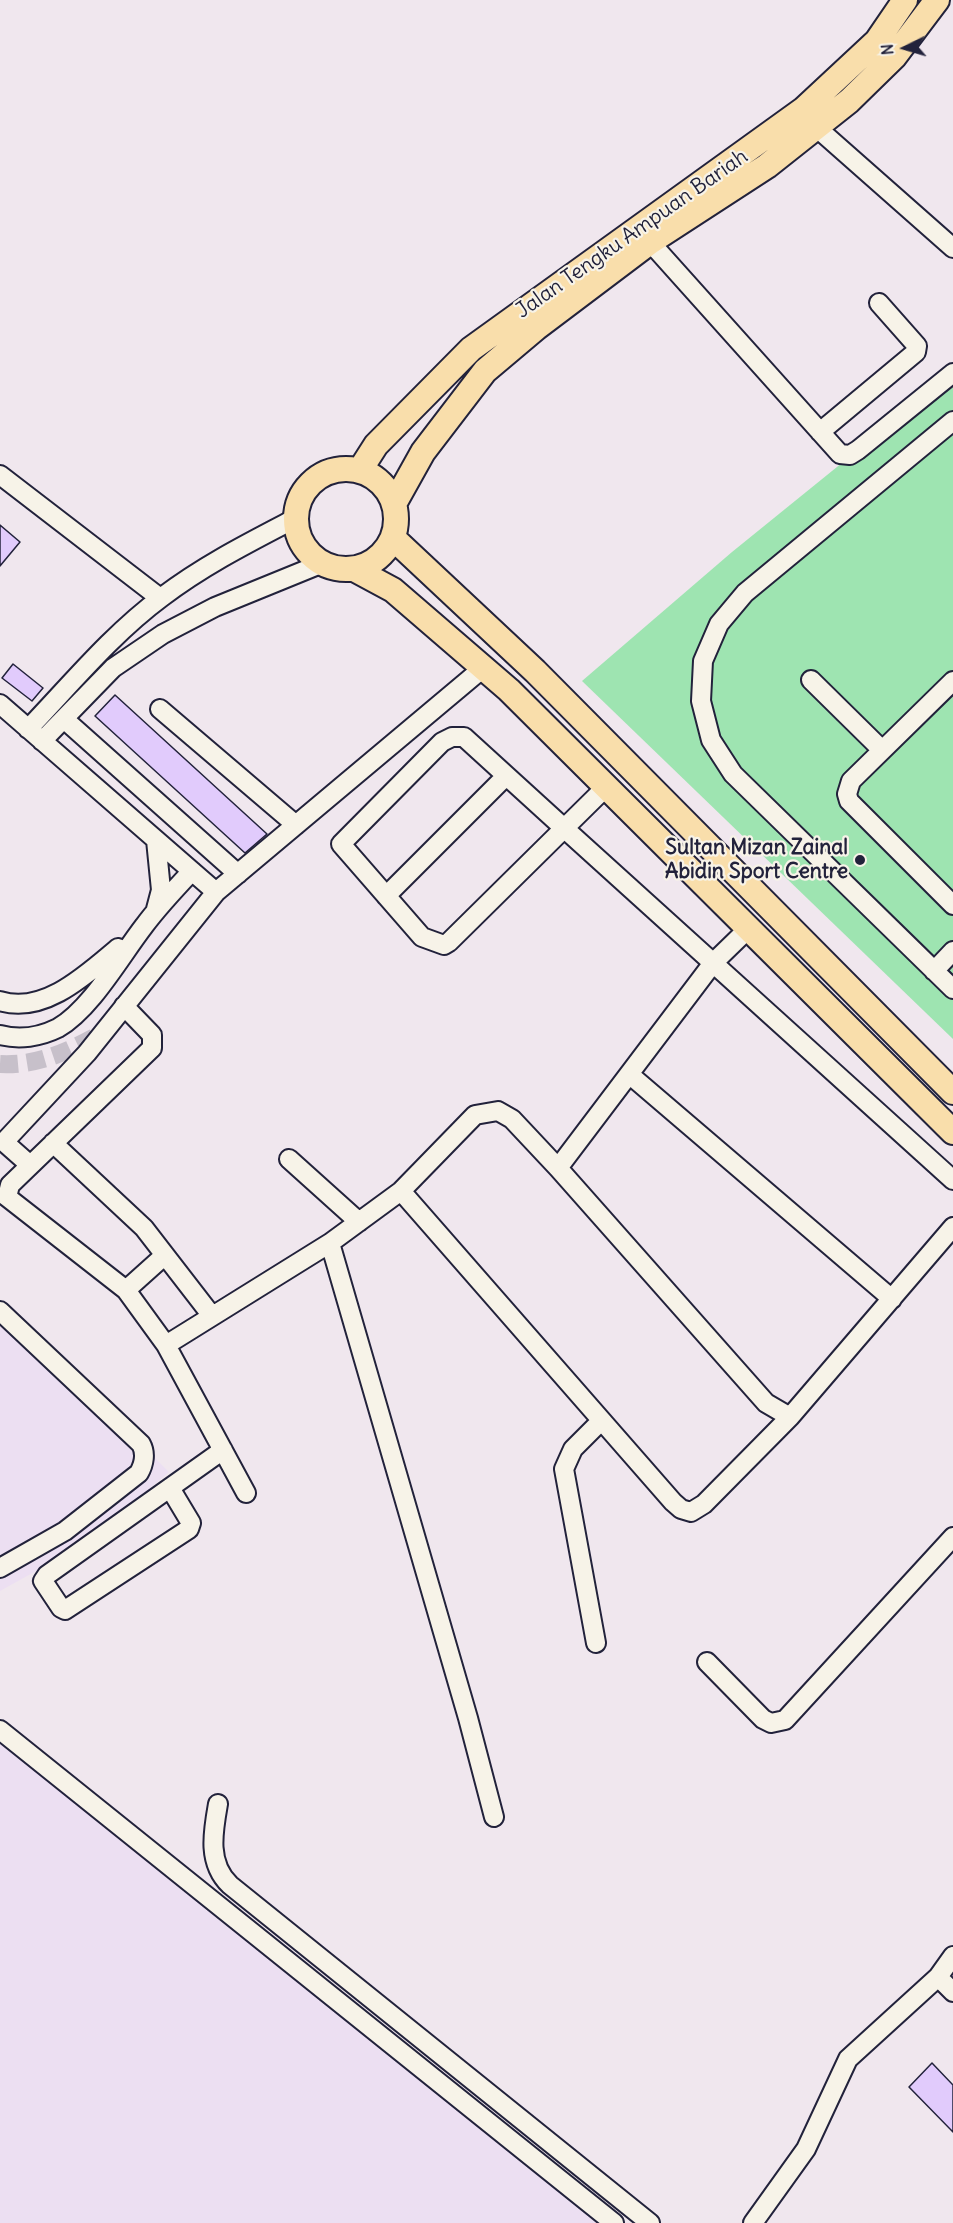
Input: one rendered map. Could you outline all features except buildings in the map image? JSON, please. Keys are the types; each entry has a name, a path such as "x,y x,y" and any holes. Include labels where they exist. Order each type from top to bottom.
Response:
{"main road":[{"name":"Jalan Tengku Ampuan Bariah","path":"360,470 390,430 471,349 804,109 877,40 905,0"},
{"name":"Jalan Tengku Ampuan Bariah","path":"394,504 423,452 485,370 536,328 650,242 767,166 849,101 894,57 936,0"},
{"path":"345,468 360,470 374,477 387,489 394,504 397,521 393,538 384,553 370,564 354,569 336,569 307,551 299,535 296,518 299,503 306,489 330,471 345,468"},
{"path":"393,538 535,671 953,1092"},
{"path":"354,569 393,590 483,668 953,1132"}],"street":[{"path":"816,127 953,248"},
{"path":"650,242 840,454 850,454 877,436 953,373"},
{"path":"820,432 916,352 917,346 912,338 879,303"},
{"path":"953,421 745,593 718,624 704,661 701,701 711,740 733,774 953,990"},
{"path":"0,475 160,598"},
{"path":"35,735 97,656 160,598 216,559 296,518"},
{"path":"35,735 64,719 112,668 163,634 215,607 323,563"},
{"path":"30,1166 4,1143 84,1049 102,1033 216,892 483,668"},
{"path":"811,680 882,750"},
{"path":"949,692 882,750 847,787 849,801 953,905"},
{"path":"0,704 216,892"},
{"path":"160,709 296,825"},
{"path":"64,719 237,874"},
{"path":"419,722 442,742"},
{"path":"606,787 565,829 449,942 438,944 422,937 341,844 442,742 452,737 464,737 506,776 565,829 714,963 953,1180"},
{"path":"386,896 506,776"},
{"path":"156,840 161,890 156,910"},
{"path":"0,1035 20,1038 46,1033 69,1020 88,1001 156,910 192,871"},
{"path":"0,1001 19,1004 47,997 84,977 142,928"},
{"path":"558,1168 714,963 748,929"},
{"path":"934,971 953,951"},
{"path":"124,1006 152,1035 152,1048 10,1185 7,1197 126,1290 166,1345 246,1493"},
{"path":"629,1074 892,1299"},
{"path":"166,1345 330,1243 401,1191 475,1115 498,1111 512,1119 558,1168 766,1403 790,1417"},
{"path":"53,1143 144,1228 212,1316"},
{"path":"289,1159 359,1222"},
{"path":"401,1191 600,1422 673,1502 681,1509 691,1512 704,1504 790,1417 953,1227"},
{"path":"330,1243 468,1718 494,1817"},
{"path":"126,1290 165,1255"},
{"path":"0,1311 141,1443 144,1450 143,1467 139,1473 65,1531 0,1568"},
{"path":"596,1642 564,1469 573,1449 600,1422"},
{"path":"170,1488 191,1523 189,1528 65,1610 61,1608 43,1581 47,1575 223,1450"},
{"path":"707,1662 763,1719 771,1723 785,1720 953,1537"},
{"path":"0,1730 614,2223"},
{"path":"218,1804 213,1847 219,1870 230,1885 650,2223"},
{"path":"753,2223 806,2149 848,2059 938,1977 953,1956"},
{"path":"938,1977 953,1992"}],"shaded area":[{"path":"0,1304 169,1472 83,1545 0,1591"},
{"path":"0,1722 514,2136 625,2223 0,2223"}],"green space":[{"name":"Sultan Mizan Zainal Abidin Sport Centre","path":"953,373 953,1039 582,681 732,552"}],"tunnel":[{"path":"0,1064 40,1060 78,1046 102,1033"}],"place":[{"name":"Sultan Mizan Zainal Abidin Sport Centre","path":"860,860"}]}
